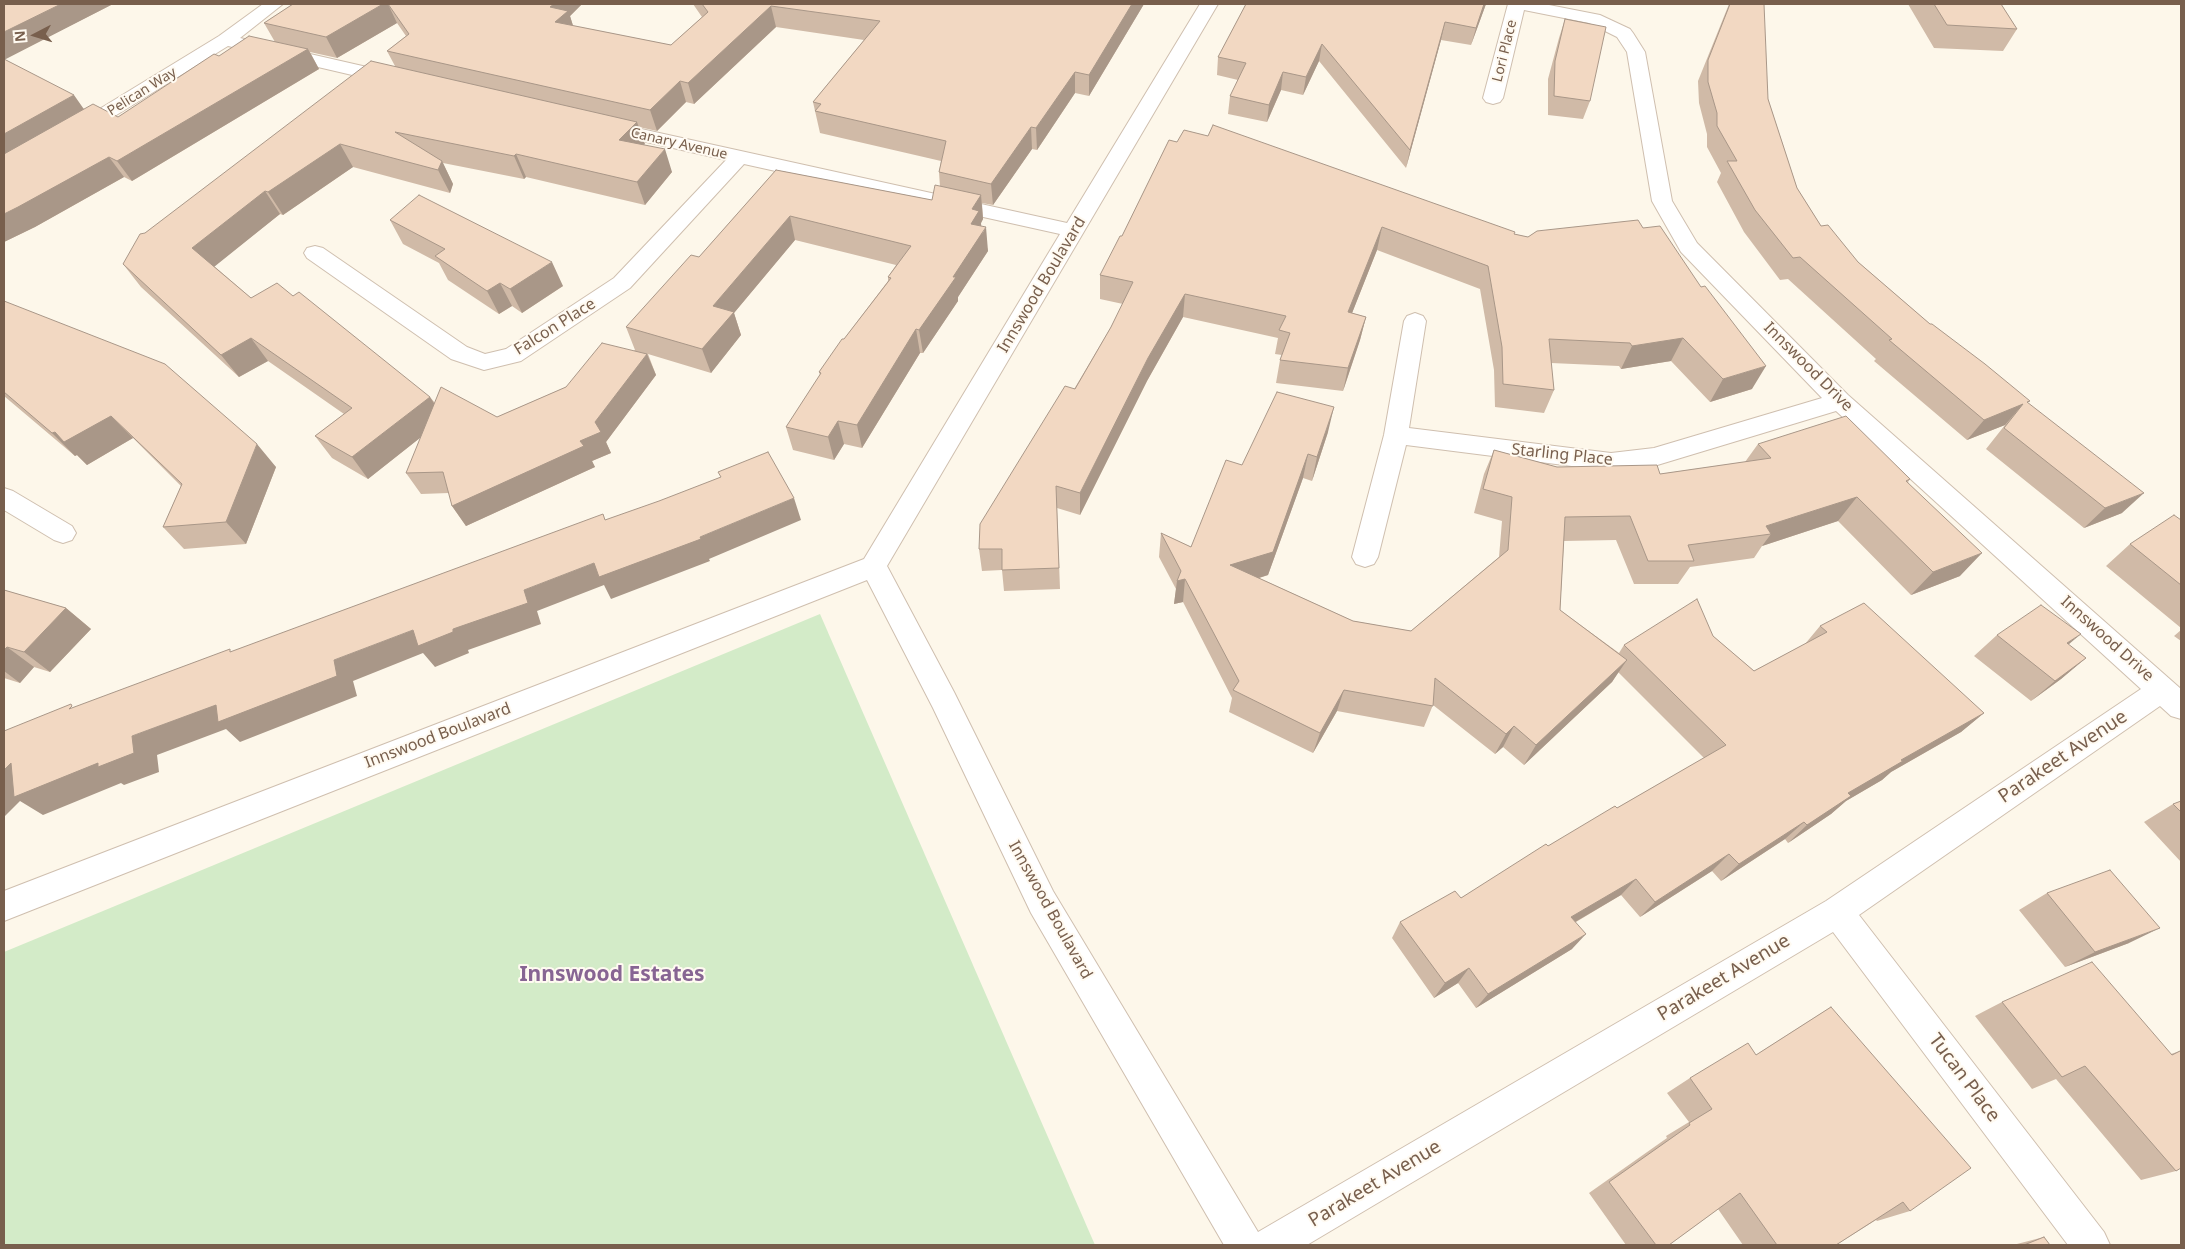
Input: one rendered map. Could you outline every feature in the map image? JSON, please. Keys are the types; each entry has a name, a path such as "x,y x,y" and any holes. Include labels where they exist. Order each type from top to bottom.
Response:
{"street":[{"name":"Innswood Boulavard","path":"4,906 873,566 1209,4"},
{"name":"Lori Place","path":"1493,98 1518,4"},
{"name":"Innswood Drive","path":"1518,4 1594,20 1624,33 1636,52 1662,201 1690,247 1840,400 2172,698"},
{"name":"Pelican Way","path":"64,138 116,109 225,40 267,7"},
{"path":"225,40 409,82"},
{"name":"Canary Avenue","path":"584,122 739,158 1075,231"},
{"name":"Falcon Place","path":"315,253 459,353 484,362 513,355 622,284 739,158"},
{"path":"1365,557 1396,436 1415,320"},
{"name":"Starling Place","path":"1396,436 1611,462 1654,457 1840,400"},
{"path":"4,498 63,533"},
{"name":"Innswood Boulavard","path":"873,566 944,702 1042,902 1245,1245"},
{"name":"Parakeet Avenue","path":"1272,1245 1837,912 2172,698"},
{"name":"Tucan Place","path":"1837,912 2091,1245"}],"green space":[{"path":"820,614 1095,1245 4,1245 4,952"}],"building":[{"path":"4,4 61,4 4,32"},
{"path":"293,4 383,4 326,37 264,23"},
{"path":"388,4 554,4 550,7 568,11 555,22 671,45 708,12 702,4 1132,4 1089,75 1075,72 1036,128 1031,127 991,184 939,172 946,141 815,111 821,104 813,102 880,21 771,6 688,83 680,81 650,110 387,51 409,34"},
{"path":"1246,4 1484,4 1476,28 1445,22 1410,150 1322,44 1306,77 1283,72 1269,105 1230,96 1246,63 1218,57"},
{"path":"1730,4 1764,4 1768,99 1797,188 1821,226 1828,225 1858,262 1930,324 1985,364 2030,401 2027,402 2144,493 2105,508 2004,428 2023,404 1984,420 1889,340 1892,339 1800,257 1793,258 1755,210 1727,161 1737,161 1717,126 1717,113 1708,82 1708,60"},
{"path":"1934,4 2001,4 2017,29 1947,25"},
{"path":"1565,19 1606,27 1590,101 1554,96 1555,61"},
{"path":"249,36 308,49 117,161 109,157 4,214 4,154 93,104 118,117 214,54 219,56"},
{"path":"4,59 74,95 4,134"},
{"path":"371,61 637,122 619,140 665,149 637,182 516,154 514,156 395,132 442,161 438,170 340,144 268,192 265,191 192,248 251,298 277,283 293,296 299,292 430,397 352,457 315,436 352,408 251,338 221,355 123,264 140,234 145,233"},
{"path":"1213,125 1515,232 1514,234 1528,237 1537,231 1638,220 1643,228 1660,226 1701,287 1705,286 1766,366 1723,379 1683,338 1632,346 1630,343 1549,339 1554,390 1503,384 1502,347 1488,266 1382,227 1348,312 1366,317 1348,368 1280,360 1290,333 1279,330 1286,316 1185,294 1148,358 1080,493 1056,486 1059,568 1002,570 1002,549 979,549 980,524 1065,386 1075,389 1111,327 1133,282 1100,275 1120,236 1122,236 1169,140 1177,142 1184,130 1208,136"},
{"path":"776,170 932,200 935,185 981,195 972,209 979,211 971,224 986,227 953,277 956,277 919,330 916,329 857,425 838,421 828,437 786,427 821,373 819,372 842,339 844,339 891,278 888,277 911,246 790,216 713,306 734,312 702,349 626,327 691,255 699,257"},
{"path":"419,195 552,262 510,289 500,283 487,291 435,256 445,249 390,220"},
{"path":"4,301 165,364 257,444 226,522 163,527 182,484 111,416 64,442 55,432 52,433 4,392"},
{"path":"602,343 647,354 595,422 601,432 580,441 584,446 452,506 443,472 406,473 441,387 497,417 566,387"},
{"path":"1277,392 1334,407 1317,457 1308,454 1273,552 1230,565 1353,621 1411,631 1508,550 1512,497 1483,489 1494,450 1557,467 1657,465 1660,474 1771,458 1758,444 1846,416 1910,479 1906,481 1982,553 1933,572 1857,497 1766,526 1771,534 1688,545 1694,561 1648,561 1630,516 1565,517 1560,610 1627,660 1536,745 1514,726 1506,734 1435,678 1433,706 1344,690 1320,733 1233,690 1239,681 1185,579 1177,581 1181,571 1161,533 1191,547 1226,460 1242,465"},
{"path":"768,452 794,498 700,537 701,539 599,577 594,563 524,590 528,603 453,629 453,632 418,646 413,630 334,660 337,676 218,722 216,705 132,736 134,753 98,767 98,763 14,797 11,763 4,770 4,731 71,704 72,706 69,709 230,649 230,652 603,514 605,520 659,501 721,477 718,472"},
{"path":"2174,515 2181,520 2181,585 2130,544"},
{"path":"4,590 66,608 24,652 7,647 4,650"},
{"path":"1697,599 1713,636 1754,671 1827,632 1820,626 1864,603 1984,713 1901,760 1903,761 1848,793 1851,796 1807,825 1804,822 1739,864 1729,854 1655,902 1636,879 1571,917 1586,934 1488,994 1469,968 1445,983 1400,922 1455,891 1461,898 1546,844 1548,846 1615,806 1617,808 1726,745 1624,645"},
{"path":"2041,605 2081,634 2067,643 2086,658 2055,681 1997,635"},
{"path":"2181,801 2181,812 2173,804"},
{"path":"2110,870 2160,928 2095,952 2047,893"},
{"path":"2092,962 2172,1055 2181,1052 2181,1168 2176,1171 2085,1066 2062,1077 2002,1002"},
{"path":"1831,1007 1971,1168 1910,1211 1903,1202 1836,1245 1777,1245 1740,1193 1669,1245 1656,1245 1609,1182 1690,1125 1689,1123 1712,1109 1690,1078 1748,1043 1756,1055"},
{"path":"2044,1237 2050,1245 2024,1245"}],"district":[{"name":"Innswood Estates","path":"612,975"}]}
